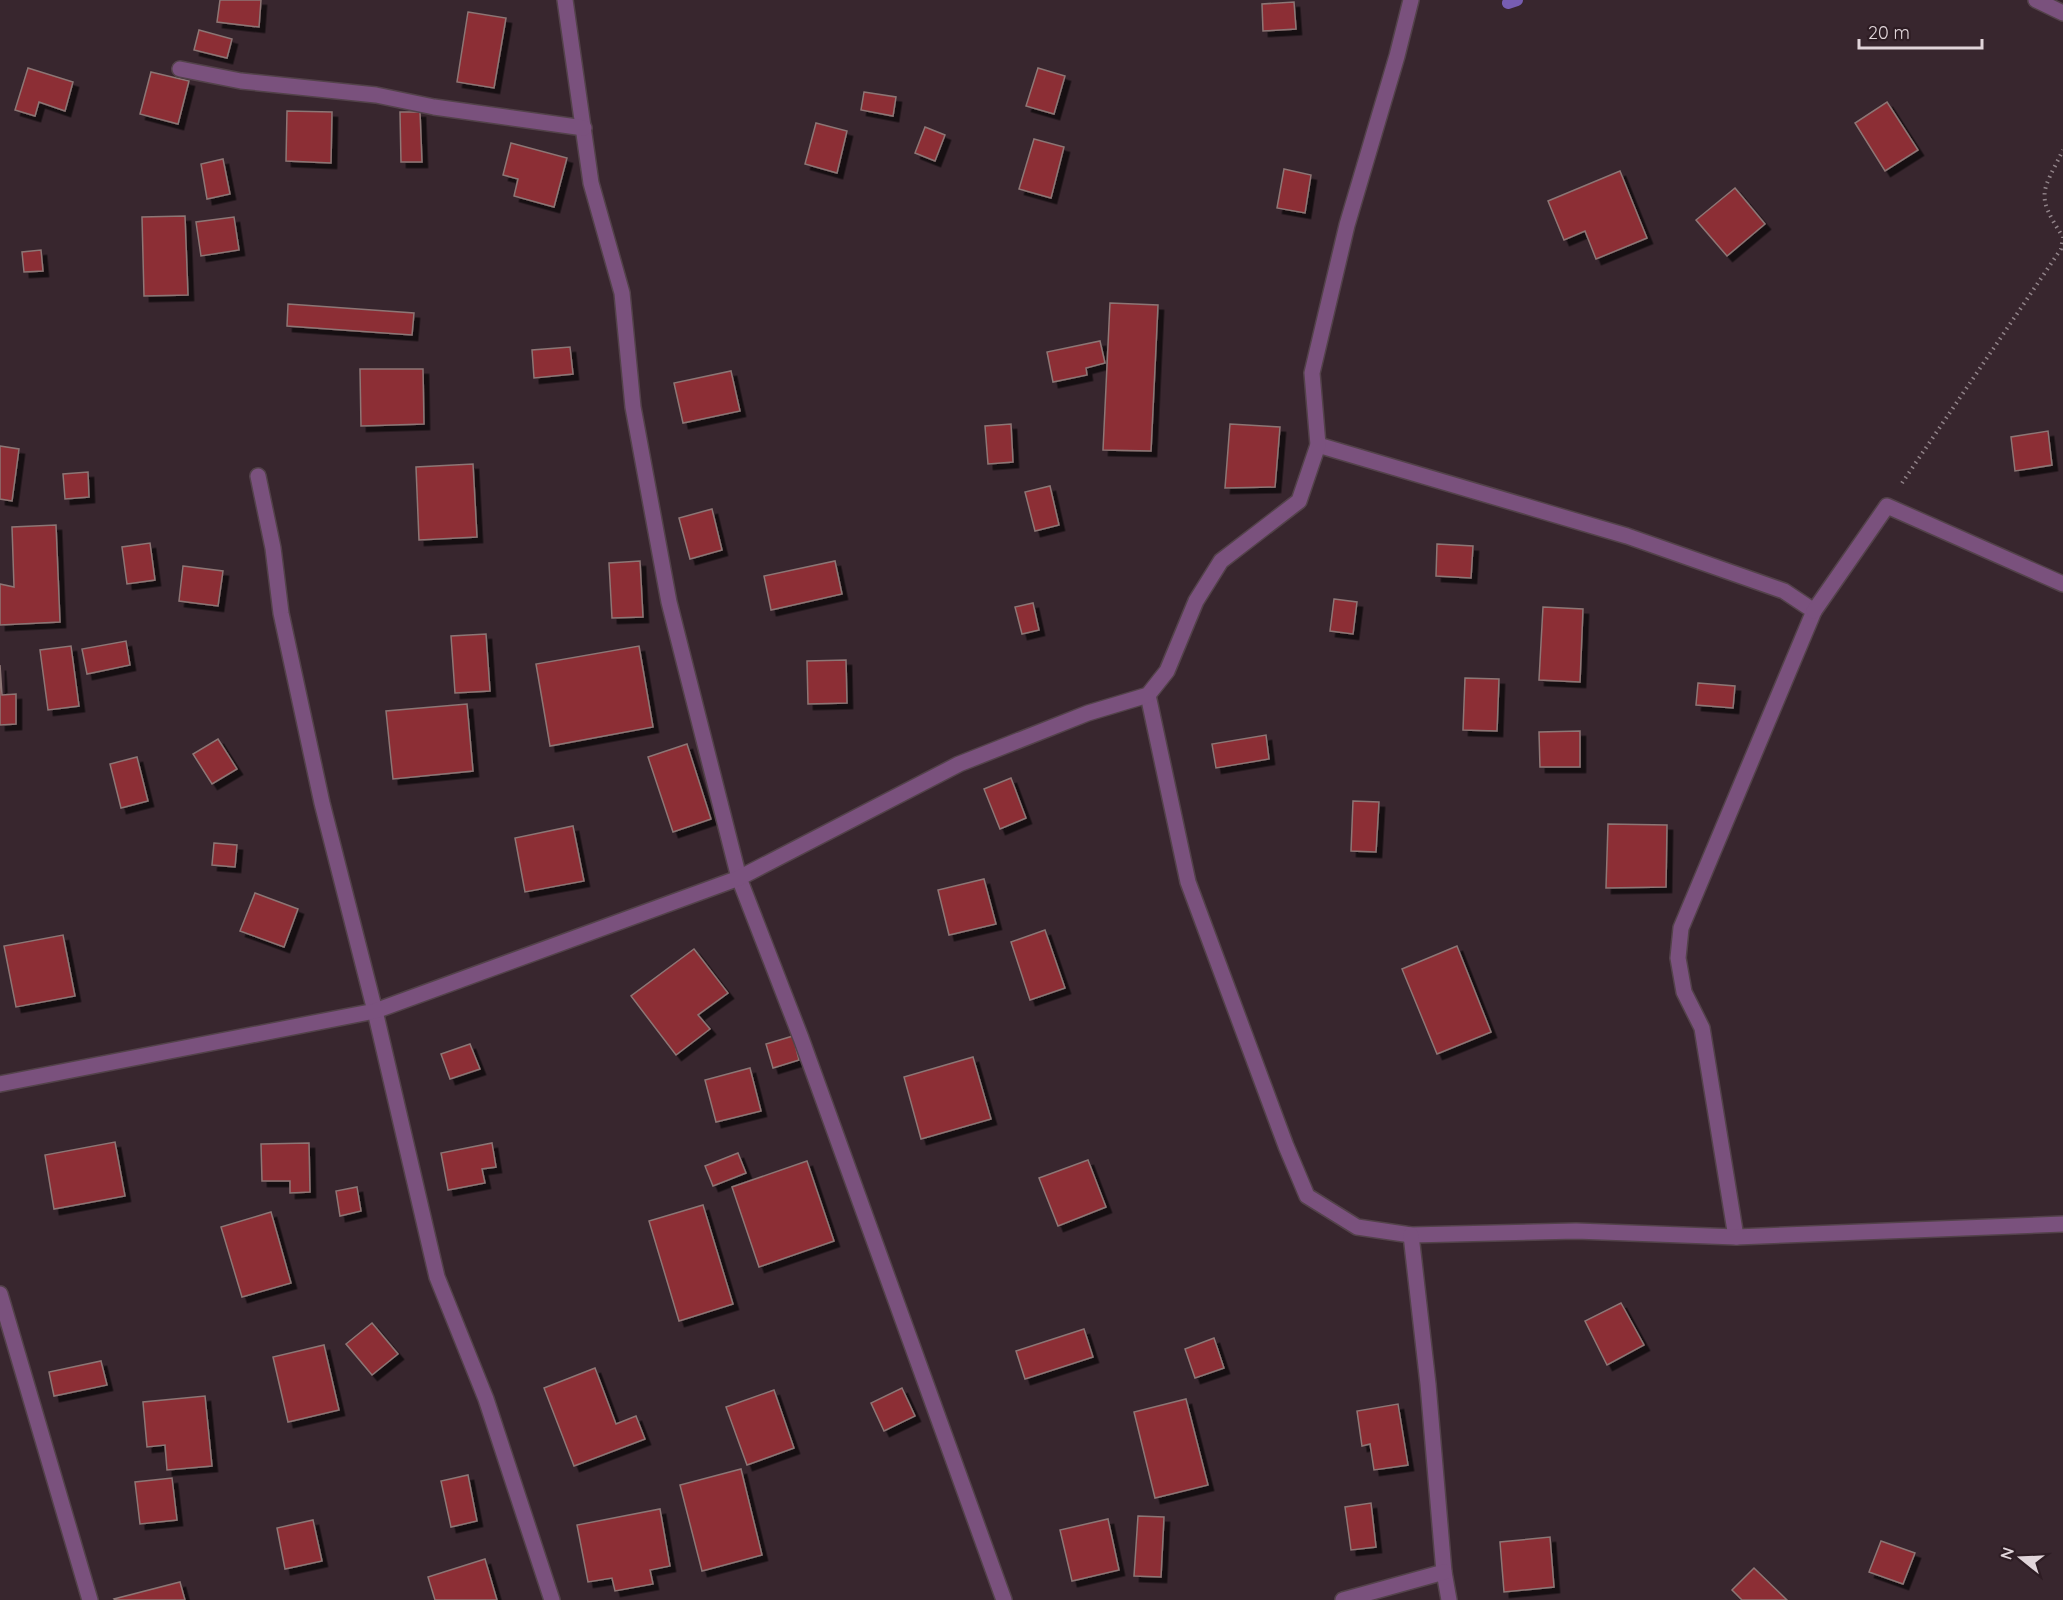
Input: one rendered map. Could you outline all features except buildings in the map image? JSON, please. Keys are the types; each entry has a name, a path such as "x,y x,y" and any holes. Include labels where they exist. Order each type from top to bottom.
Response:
{"street":[{"path":"565,0 591,183 622,293 633,407 669,602 739,878 801,1038 1004,1600"},
{"path":"0,1084 375,1011 739,878 959,764 1088,713 1148,695 1167,671 1196,601 1221,561 1299,501 1318,445 1312,373 1347,225 1397,56 1411,0"},
{"path":"2036,0 2063,13"},
{"path":"180,69 241,81 376,95 434,107 584,129"},
{"path":"1318,445 1627,536 1784,591 1814,611"},
{"path":"258,476 273,548 280,613 321,803 375,1011 437,1277 486,1399 552,1600"},
{"path":"1736,1237 1702,1028 1684,992 1678,958 1681,928 1814,611 1887,506 2063,584"},
{"path":"1148,695 1188,882 1306,1196 1357,1227 1411,1235 1576,1231 1736,1237 2063,1224"},
{"path":"1411,1235 1428,1384 1444,1572 1449,1600"},
{"path":"0,1294 90,1600"},
{"path":"1343,1600 1444,1572"}],"path":[{"path":"1887,506 2061,249 2063,237 2050,217 2043,192 2063,150"}],"waterway":[{"path":"1508,3 1517,0"}]}
